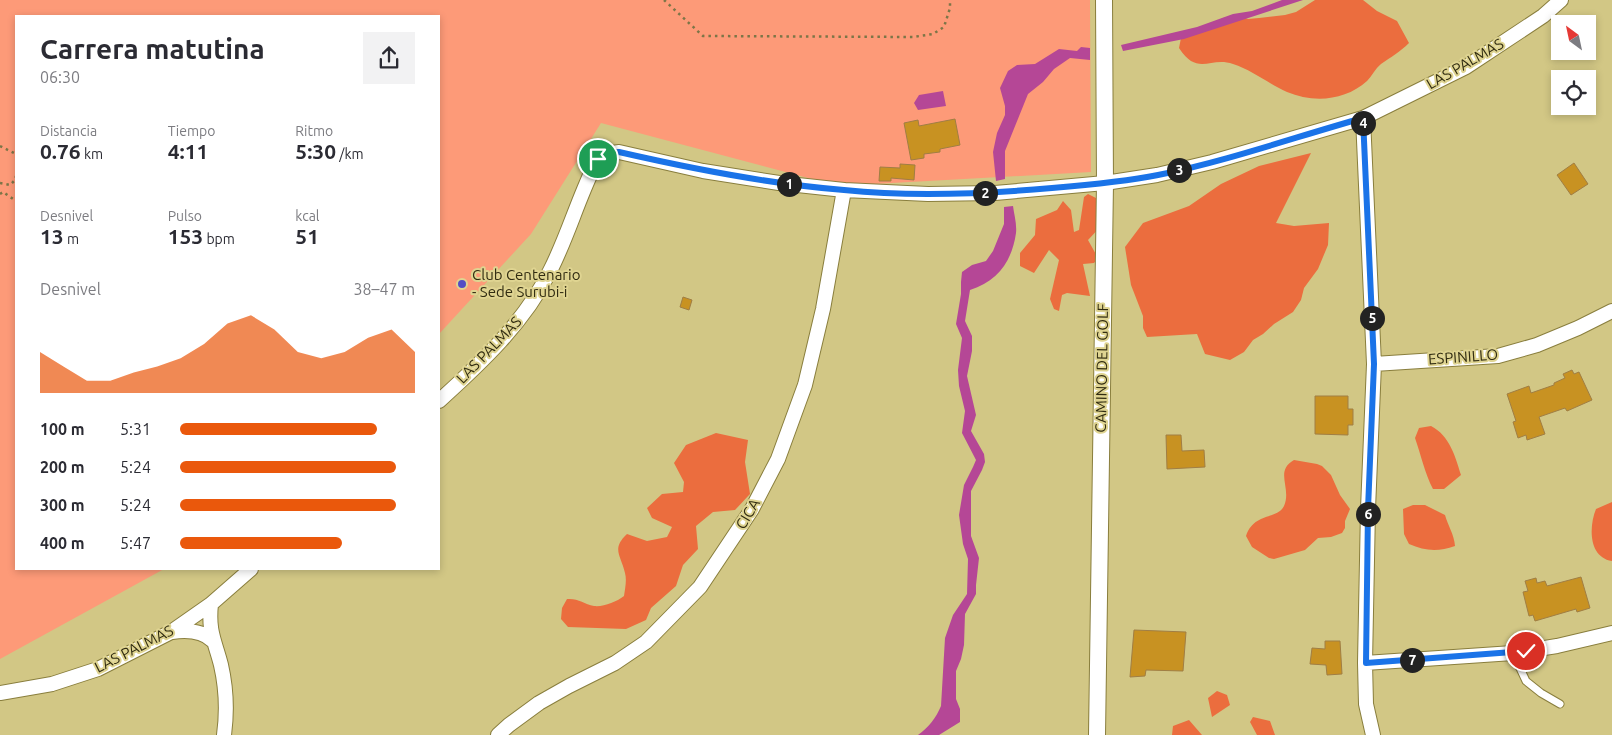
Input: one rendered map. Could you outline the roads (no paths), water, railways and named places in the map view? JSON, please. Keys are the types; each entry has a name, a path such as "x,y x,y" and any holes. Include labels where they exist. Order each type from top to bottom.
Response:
{"street":[{"name":"CAMINO DEL GOLF","path":"1097,735 1105,183 1104,0"},
{"name":"LAS PALMAS","path":"440,400 498,345 525,313 550,273 598,159 608,153 619,152 703,171 779,183 844,190 928,194 995,193 1105,183 1157,175 1212,162 1363,118 1466,67 1543,16 1561,0"},
{"path":"1363,118 1374,364 1368,509 1366,663 1366,704 1373,735"},
{"name":"CICA","path":"498,735 509,724 538,703 615,664 646,642 700,587 752,509 778,459 805,384 823,309 844,190"},
{"name":"ESPINILLO","path":"1374,364 1498,356 1537,345 1612,311"},
{"name":"LAS PALMAS","path":"0,693 52,684 98,668 171,632 211,604 250,570"},
{"path":"211,604 212,641 221,665 225,692 226,723 224,735"},
{"path":"171,632 189,630 201,633 212,641"},
{"path":"1366,663 1512,653 1593,638 1612,632"}],"lane":[{"path":"1512,653 1526,681 1541,693 1560,704"}],"place":[{"name":"Club Centenario - Sede Surubi-i","path":"462,284"}]}
